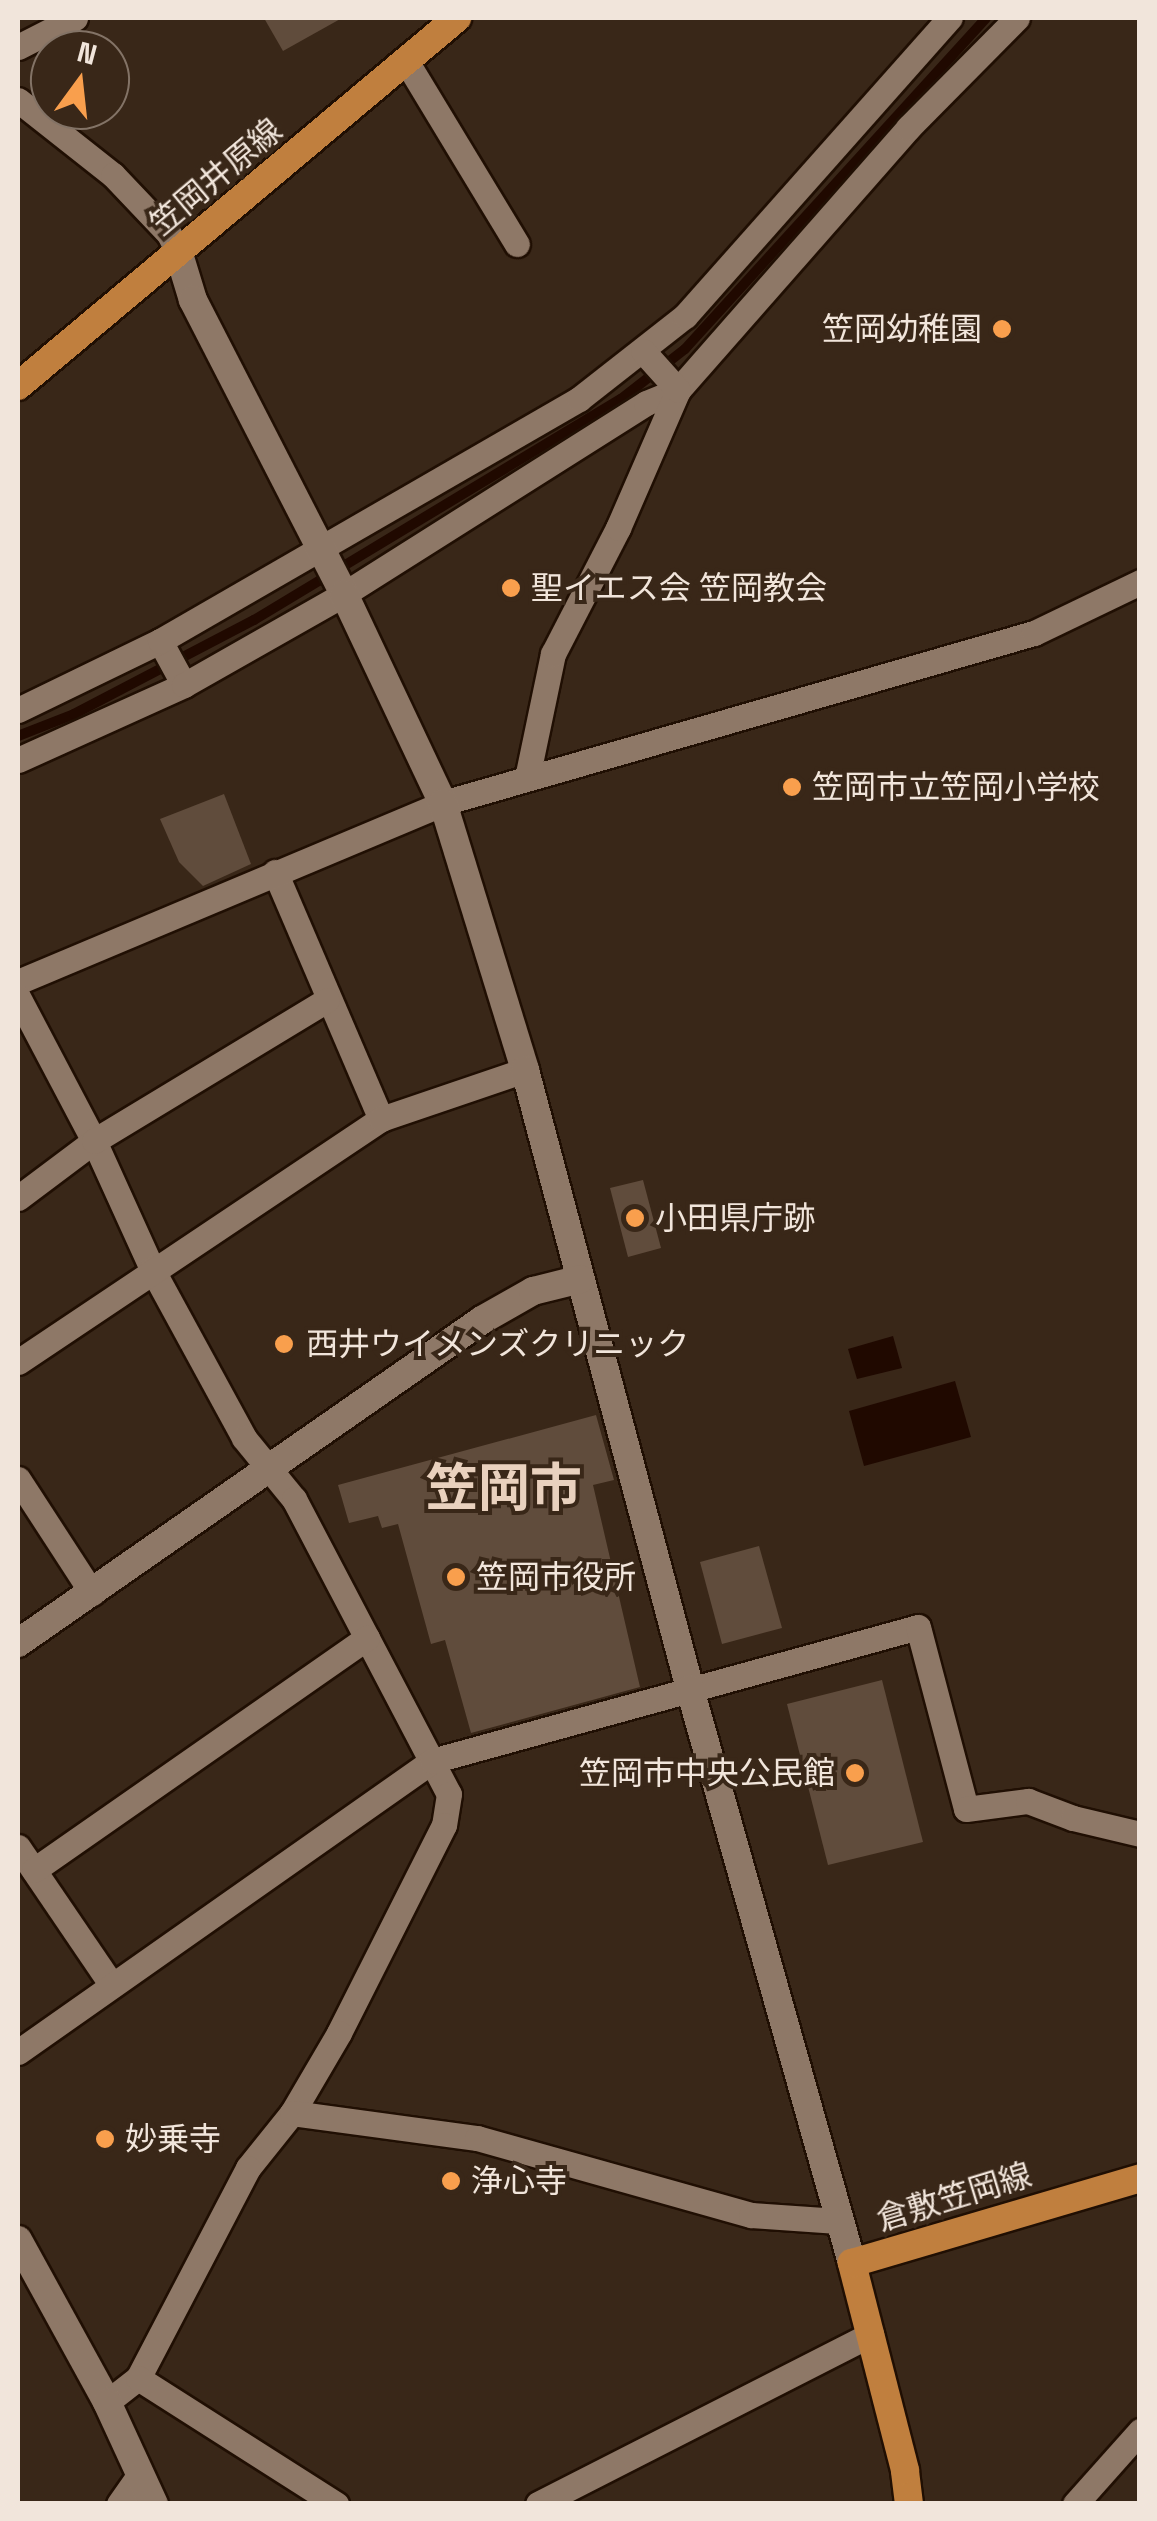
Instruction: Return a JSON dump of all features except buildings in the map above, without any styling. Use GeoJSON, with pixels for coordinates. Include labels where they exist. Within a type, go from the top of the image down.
{"type":"FeatureCollection","features":[{"type":"Feature","properties":{"kind":"main road","name":"笠岡井原線"},"geometry":{"type":"LineString","coordinates":[[18,386],[456,18]]}},
{"type":"Feature","properties":{"kind":"main road","name":"倉敷笠岡線"},"geometry":{"type":"LineString","coordinates":[[909,2504],[852,2263],[1140,2178]]}},
{"type":"Feature","properties":{"kind":"street"},"geometry":{"type":"LineString","coordinates":[[18,46],[75,18]]}},
{"type":"Feature","properties":{"kind":"street"},"geometry":{"type":"LineString","coordinates":[[18,760],[55,719],[172,662],[500,472],[646,403],[685,316],[786,237],[893,114],[950,18]]}},
{"type":"Feature","properties":{"kind":"street"},"geometry":{"type":"LineString","coordinates":[[18,710],[55,719],[172,662],[500,472],[578,400],[660,369],[786,237],[893,114],[1017,18]]}},
{"type":"Feature","properties":{"kind":"street"},"geometry":{"type":"LineString","coordinates":[[406,61],[517,244]]}},
{"type":"Feature","properties":{"kind":"street"},"geometry":{"type":"LineString","coordinates":[[18,100],[114,175],[169,234],[193,300],[332,571],[442,802],[524,1070],[690,1690],[852,2263]]}},
{"type":"Feature","properties":{"kind":"street"},"geometry":{"type":"LineString","coordinates":[[527,778],[552,654],[618,528],[660,369]]}},
{"type":"Feature","properties":{"kind":"street"},"geometry":{"type":"LineString","coordinates":[[18,982],[442,802],[1034,633],[1140,582]]}},
{"type":"Feature","properties":{"kind":"street"},"geometry":{"type":"LineString","coordinates":[[275,872],[381,1119]]}},
{"type":"Feature","properties":{"kind":"street"},"geometry":{"type":"LineString","coordinates":[[18,997],[94,1140],[152,1270],[244,1438],[294,1498],[449,1794],[444,1825],[339,2034],[292,2113],[248,2168],[138,2378],[107,2402]]}},
{"type":"Feature","properties":{"kind":"street"},"geometry":{"type":"LineString","coordinates":[[18,1198],[94,1140],[328,1000]]}},
{"type":"Feature","properties":{"kind":"street"},"geometry":{"type":"LineString","coordinates":[[18,1362],[381,1119],[524,1070]]}},
{"type":"Feature","properties":{"kind":"street"},"geometry":{"type":"LineString","coordinates":[[18,1643],[482,1320],[533,1291],[581,1279]]}},
{"type":"Feature","properties":{"kind":"street"},"geometry":{"type":"LineString","coordinates":[[18,1479],[92,1593]]}},
{"type":"Feature","properties":{"kind":"street"},"geometry":{"type":"LineString","coordinates":[[18,2052],[432,1761],[918,1627],[966,1809],[1028,1802],[1073,1818],[1140,1834]]}},
{"type":"Feature","properties":{"kind":"street"},"geometry":{"type":"LineString","coordinates":[[34,1870],[367,1638]]}},
{"type":"Feature","properties":{"kind":"street"},"geometry":{"type":"LineString","coordinates":[[18,1847],[111,1984]]}},
{"type":"Feature","properties":{"kind":"street"},"geometry":{"type":"LineString","coordinates":[[292,2113],[478,2138],[751,2214],[838,2220]]}},
{"type":"Feature","properties":{"kind":"street"},"geometry":{"type":"LineString","coordinates":[[18,2240],[26,2270],[107,2402],[154,2504]]}},
{"type":"Feature","properties":{"kind":"street"},"geometry":{"type":"LineString","coordinates":[[538,2504],[871,2334]]}},
{"type":"Feature","properties":{"kind":"street"},"geometry":{"type":"LineString","coordinates":[[138,2378],[336,2504]]}},
{"type":"Feature","properties":{"kind":"street"},"geometry":{"type":"LineString","coordinates":[[1075,2504],[1140,2430]]}},
{"type":"Feature","properties":{"kind":"street"},"geometry":{"type":"LineString","coordinates":[[120,2504],[140,2474]]}},
{"type":"Feature","properties":{"kind":"shaded area"},"geometry":{"type":"Polygon","coordinates":[[[893,1336],[902,1368],[857,1379],[848,1349],[893,1336]]]}},
{"type":"Feature","properties":{"kind":"shaded area"},"geometry":{"type":"Polygon","coordinates":[[[955,1381],[971,1437],[864,1466],[849,1411],[955,1381]]]}},
{"type":"Feature","properties":{"kind":"waterway"},"geometry":{"type":"LineString","coordinates":[[18,736],[74,714],[254,620],[621,399],[685,349],[986,18]]}},
{"type":"Feature","properties":{"kind":"place","name":"笠岡幼稚園"},"geometry":{"type":"Point","coordinates":[1002,329]}},
{"type":"Feature","properties":{"kind":"place","name":"聖イエス会 笠岡教会"},"geometry":{"type":"Point","coordinates":[511,588]}},
{"type":"Feature","properties":{"kind":"place","name":"笠岡市立笠岡小学校"},"geometry":{"type":"Point","coordinates":[792,787]}},
{"type":"Feature","properties":{"kind":"place","name":"小田県庁跡"},"geometry":{"type":"Point","coordinates":[635,1218]}},
{"type":"Feature","properties":{"kind":"place","name":"西井ウイメンズクリニック"},"geometry":{"type":"Point","coordinates":[284,1344]}},
{"type":"Feature","properties":{"kind":"place","name":"笠岡市役所"},"geometry":{"type":"Point","coordinates":[456,1577]}},
{"type":"Feature","properties":{"kind":"place","name":"笠岡市中央公民館"},"geometry":{"type":"Point","coordinates":[855,1773]}},
{"type":"Feature","properties":{"kind":"place","name":"妙乗寺"},"geometry":{"type":"Point","coordinates":[105,2139]}},
{"type":"Feature","properties":{"kind":"place","name":"浄心寺"},"geometry":{"type":"Point","coordinates":[451,2181]}},
{"type":"Feature","properties":{"kind":"district","name":"笠岡市"},"geometry":{"type":"Point","coordinates":[504,1489]}}]}
